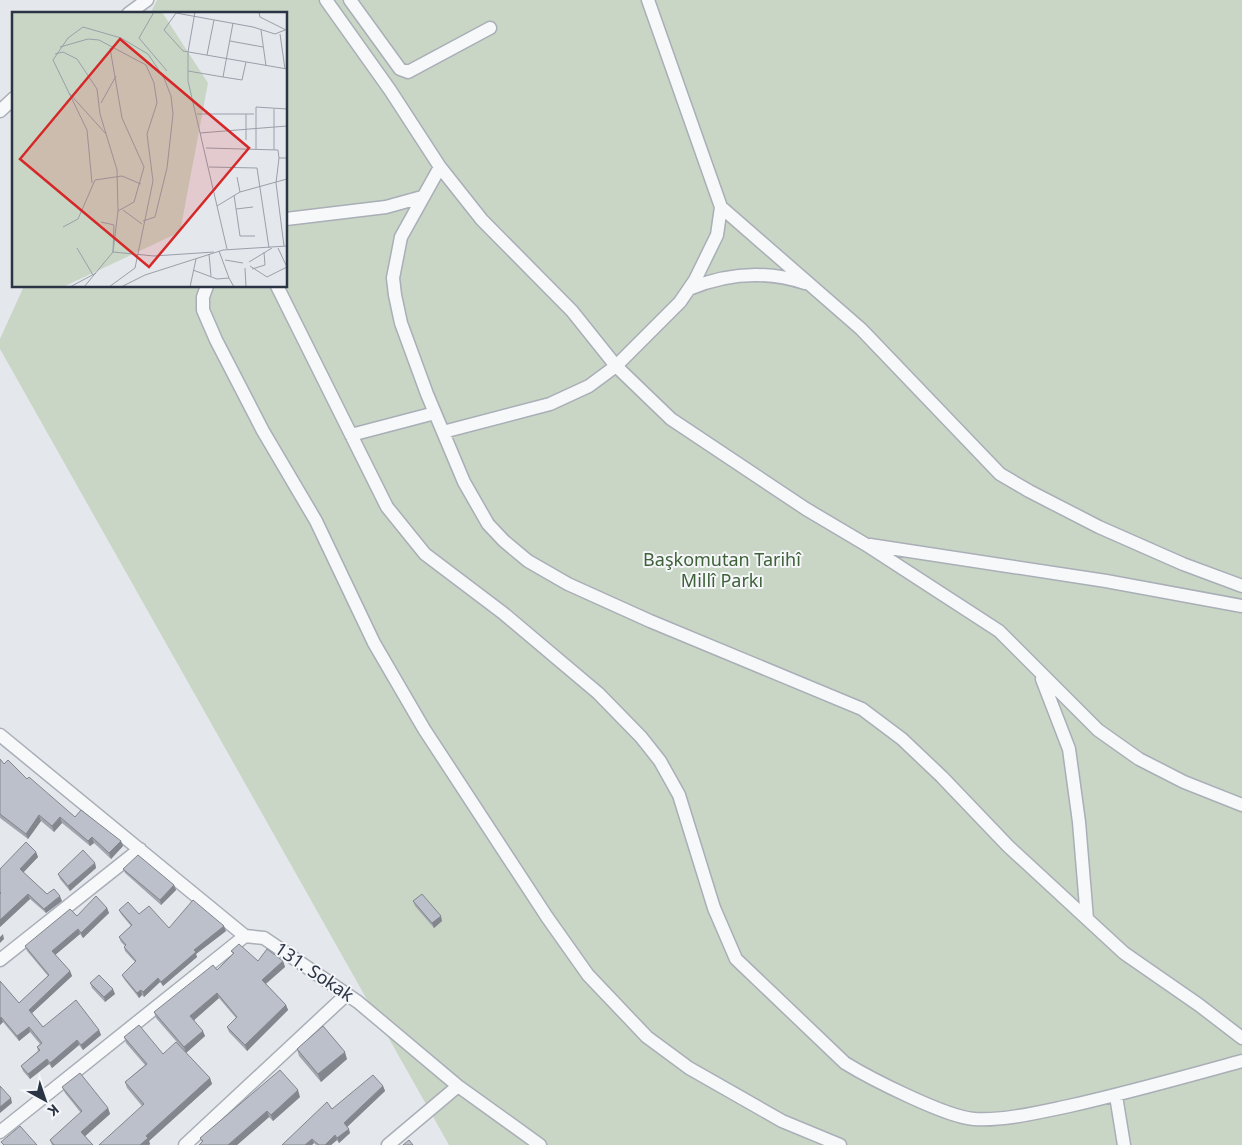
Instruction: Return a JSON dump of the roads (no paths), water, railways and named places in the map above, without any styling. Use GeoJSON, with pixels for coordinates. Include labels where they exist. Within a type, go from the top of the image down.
{"type":"FeatureCollection","features":[{"type":"Feature","properties":{"kind":"street"},"geometry":{"type":"LineString","coordinates":[[131,9],[147,0]]}},
{"type":"Feature","properties":{"kind":"street"},"geometry":{"type":"LineString","coordinates":[[326,0],[390,90],[440,168],[482,220],[572,311],[616,366],[670,419],[806,509],[864,544],[999,632],[1098,730],[1139,759],[1184,782],[1242,805]]}},
{"type":"Feature","properties":{"kind":"street"},"geometry":{"type":"LineString","coordinates":[[350,0],[400,69],[408,72],[490,28]]}},
{"type":"Feature","properties":{"kind":"street"},"geometry":{"type":"LineString","coordinates":[[443,432],[550,404],[589,386],[616,366],[680,302],[689,289],[717,235],[721,207],[648,0]]}},
{"type":"Feature","properties":{"kind":"street"},"geometry":{"type":"LineString","coordinates":[[0,111],[12,100]]}},
{"type":"Feature","properties":{"kind":"street"},"geometry":{"type":"LineString","coordinates":[[440,168],[401,237],[393,278],[401,323],[435,413],[464,482],[488,524],[513,550],[552,575],[593,595],[862,709],[902,738],[1008,846],[1124,954],[1199,1005],[1242,1038]]}},
{"type":"Feature","properties":{"kind":"street"},"geometry":{"type":"LineString","coordinates":[[288,219],[386,207],[422,197]]}},
{"type":"Feature","properties":{"kind":"street"},"geometry":{"type":"LineString","coordinates":[[721,207],[861,329],[1000,474],[1099,527],[1182,564],[1242,586]]}},
{"type":"Feature","properties":{"kind":"street"},"geometry":{"type":"LineString","coordinates":[[689,289],[715,278],[737,275],[791,278],[812,285]]}},
{"type":"Feature","properties":{"kind":"street"},"geometry":{"type":"LineString","coordinates":[[207,288],[203,297],[203,310],[216,340],[263,430],[316,520],[374,643],[424,729],[547,917],[588,975],[610,1001],[647,1037],[689,1068],[782,1121],[840,1145]]}},
{"type":"Feature","properties":{"kind":"street"},"geometry":{"type":"LineString","coordinates":[[278,288],[387,507],[425,554],[503,613],[598,694],[641,737],[660,761],[680,795],[714,908],[736,959],[845,1063],[866,1076],[925,1102],[952,1113],[974,1119],[1033,1114],[1116,1096],[1242,1060]]}},
{"type":"Feature","properties":{"kind":"street"},"geometry":{"type":"LineString","coordinates":[[351,436],[435,413]]}},
{"type":"Feature","properties":{"kind":"street"},"geometry":{"type":"LineString","coordinates":[[864,544],[1097,580],[1242,606]]}},
{"type":"Feature","properties":{"kind":"street"},"geometry":{"type":"LineString","coordinates":[[1041,674],[1069,749],[1080,822],[1087,918]]}},
{"type":"Feature","properties":{"kind":"street","name":"131. Sokak"},"geometry":{"type":"LineString","coordinates":[[0,735],[245,936],[264,938],[347,994],[458,1086],[540,1145]]}},
{"type":"Feature","properties":{"kind":"street"},"geometry":{"type":"LineString","coordinates":[[0,960],[140,849]]}},
{"type":"Feature","properties":{"kind":"street"},"geometry":{"type":"LineString","coordinates":[[0,1132],[245,936]]}},
{"type":"Feature","properties":{"kind":"street"},"geometry":{"type":"LineString","coordinates":[[184,1145],[347,994]]}},
{"type":"Feature","properties":{"kind":"street"},"geometry":{"type":"LineString","coordinates":[[388,1145],[458,1086]]}},
{"type":"Feature","properties":{"kind":"street"},"geometry":{"type":"LineString","coordinates":[[1116,1096],[1124,1145]]}},
{"type":"Feature","properties":{"kind":"park label","name":"Başkomutan Tarihî Millî Parkı"},"geometry":{"type":"Point","coordinates":[722,570]}}]}
